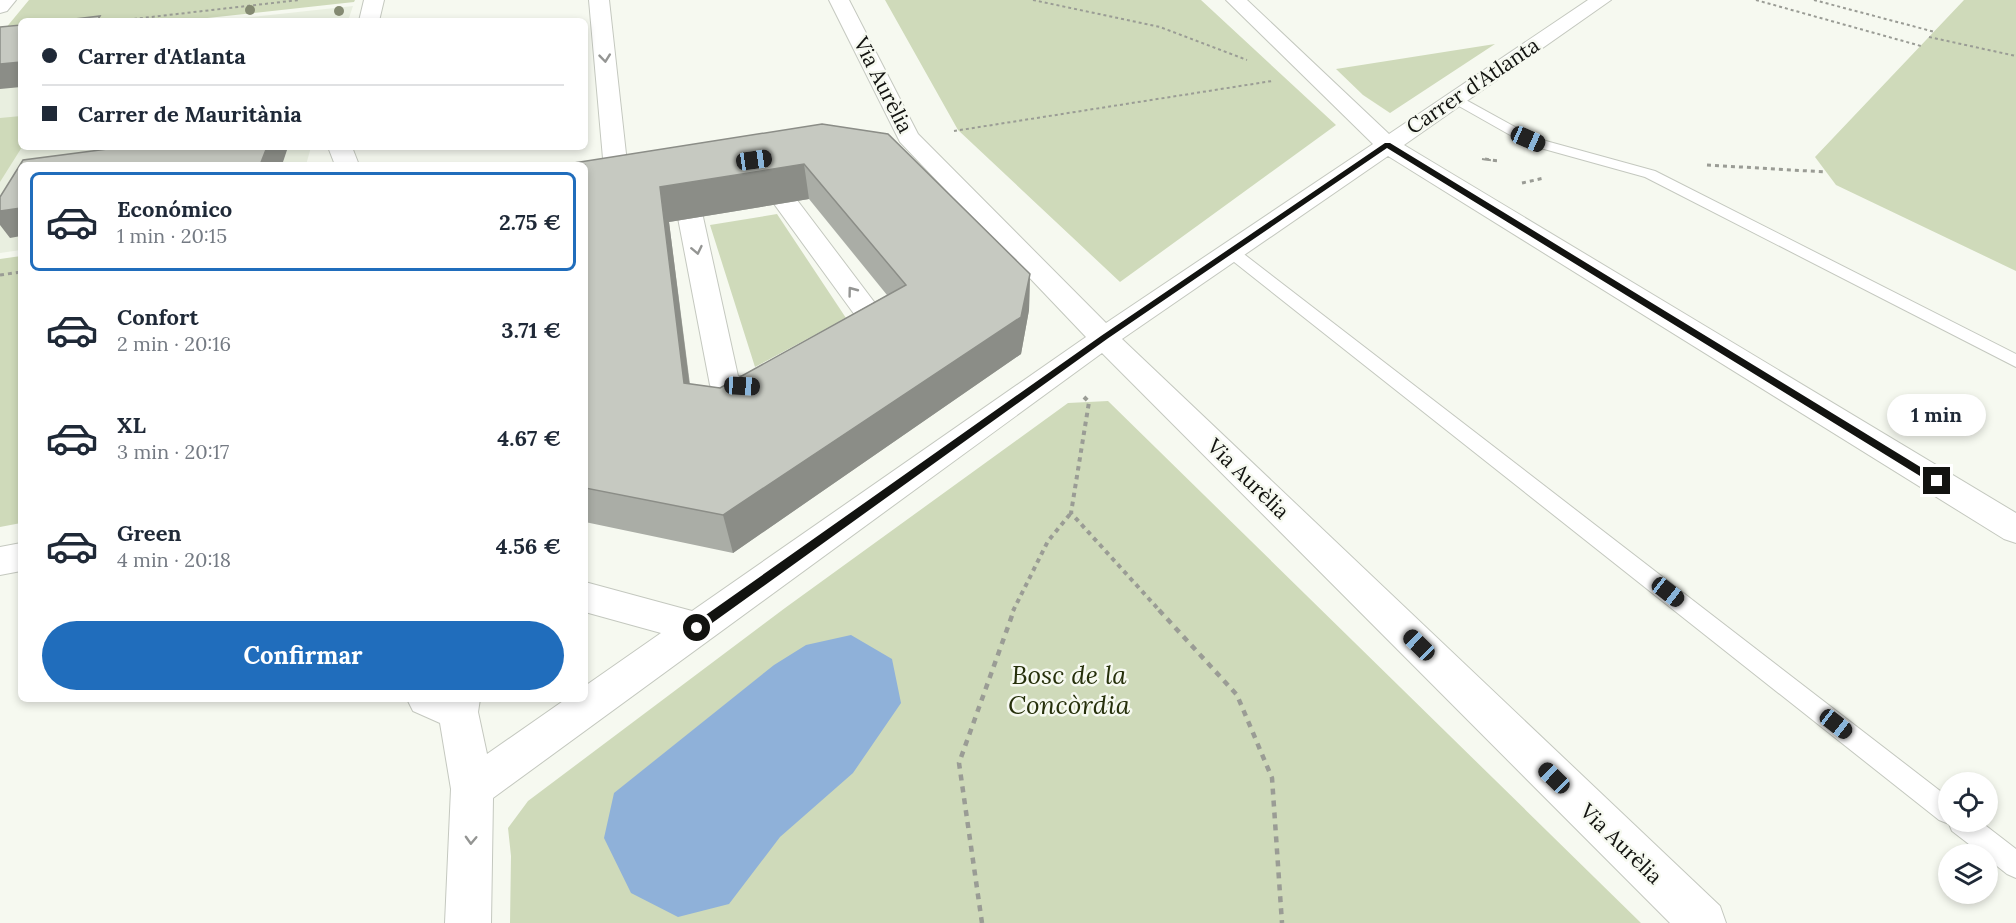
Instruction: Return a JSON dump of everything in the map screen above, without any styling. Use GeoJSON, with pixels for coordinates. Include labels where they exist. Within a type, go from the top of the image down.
{"type":"FeatureCollection","features":[{"type":"Feature","properties":{"kind":"street"},"geometry":{"type":"LineString","coordinates":[[0,7],[6,0]]}},
{"type":"Feature","properties":{"kind":"street"},"geometry":{"type":"LineString","coordinates":[[370,18],[374,0]]}},
{"type":"Feature","properties":{"kind":"street"},"geometry":{"type":"LineString","coordinates":[[599,0],[649,177],[725,385],[758,387],[787,370]]}},
{"type":"Feature","properties":{"kind":"street","name":"Via Aurèlia"},"geometry":{"type":"LineString","coordinates":[[839,0],[898,139],[1703,923]]}},
{"type":"Feature","properties":{"kind":"street"},"geometry":{"type":"LineString","coordinates":[[1236,0],[1387,145],[2016,530]]}},
{"type":"Feature","properties":{"kind":"street","name":"Carrer d'Atlanta"},"geometry":{"type":"LineString","coordinates":[[472,789],[1104,338],[1602,0]]}},
{"type":"Feature","properties":{"kind":"street"},"geometry":{"type":"LineString","coordinates":[[755,160],[874,321],[826,348]]}},
{"type":"Feature","properties":{"kind":"street"},"geometry":{"type":"LineString","coordinates":[[0,561],[18,557]]}},
{"type":"Feature","properties":{"kind":"street"},"geometry":{"type":"LineString","coordinates":[[588,598],[697,628]]}},
{"type":"Feature","properties":{"kind":"street"},"geometry":{"type":"LineString","coordinates":[[448,703],[472,789],[468,923]]}},
{"type":"Feature","properties":{"kind":"lane"},"geometry":{"type":"LineString","coordinates":[[1455,99],[1514,133],[1541,145],[1650,174],[1693,194],[2016,361]]}},
{"type":"Feature","properties":{"kind":"lane"},"geometry":{"type":"LineString","coordinates":[[1230,251],[1938,804]]}},
{"type":"Feature","properties":{"kind":"lane"},"geometry":{"type":"LineString","coordinates":[[1974,832],[2016,865]]}},
{"type":"Feature","properties":{"kind":"path"},"geometry":{"type":"LineString","coordinates":[[142,18],[299,0]]}},
{"type":"Feature","properties":{"kind":"path"},"geometry":{"type":"LineString","coordinates":[[1033,0],[1160,27],[1254,63]]}},
{"type":"Feature","properties":{"kind":"path"},"geometry":{"type":"LineString","coordinates":[[1755,0],[1921,46]]}},
{"type":"Feature","properties":{"kind":"path"},"geometry":{"type":"LineString","coordinates":[[1814,0],[1935,32]]}},
{"type":"Feature","properties":{"kind":"path"},"geometry":{"type":"LineString","coordinates":[[1929,38],[2016,57]]}},
{"type":"Feature","properties":{"kind":"path"},"geometry":{"type":"LineString","coordinates":[[958,130],[1272,81]]}},
{"type":"Feature","properties":{"kind":"path"},"geometry":{"type":"LineString","coordinates":[[1734,165],[1826,172]]}},
{"type":"Feature","properties":{"kind":"path"},"geometry":{"type":"LineString","coordinates":[[1520,183],[1550,177]]}},
{"type":"Feature","properties":{"kind":"path"},"geometry":{"type":"LineString","coordinates":[[0,275],[18,272]]}},
{"type":"Feature","properties":{"kind":"path"},"geometry":{"type":"LineString","coordinates":[[982,923],[959,763],[1010,618],[1048,541],[1071,513],[1089,402]]}},
{"type":"Feature","properties":{"kind":"path"},"geometry":{"type":"LineString","coordinates":[[1071,513],[1237,695],[1272,778],[1282,923]]}},
{"type":"Feature","properties":{"kind":"shaded area"},"geometry":{"type":"Polygon","coordinates":[[[353,6],[349,18],[242,18],[353,6]]]}},
{"type":"Feature","properties":{"kind":"shaded area"},"geometry":{"type":"Polygon","coordinates":[[[18,42],[18,150],[310,150],[307,162],[18,162],[18,250],[0,253],[0,45],[18,42]]]}},
{"type":"Feature","properties":{"kind":"green space"},"geometry":{"type":"Polygon","coordinates":[[[29,0],[355,0],[354,2],[207,18],[18,18],[18,38],[0,35],[29,0]]]}},
{"type":"Feature","properties":{"kind":"green space"},"geometry":{"type":"Polygon","coordinates":[[[885,0],[1201,0],[1336,125],[1120,282],[958,130],[885,0]]]}},
{"type":"Feature","properties":{"kind":"green space"},"geometry":{"type":"Polygon","coordinates":[[[1964,0],[2016,0],[2016,271],[1836,185],[1815,157],[1964,0]]]}},
{"type":"Feature","properties":{"kind":"green space"},"geometry":{"type":"Polygon","coordinates":[[[1495,44],[1390,113],[1363,95],[1336,69],[1495,44]]]}},
{"type":"Feature","properties":{"kind":"green space"},"geometry":{"type":"Polygon","coordinates":[[[18,116],[18,150],[20,150],[0,182],[0,118],[18,116]]]}},
{"type":"Feature","properties":{"kind":"green space"},"geometry":{"type":"Polygon","coordinates":[[[777,214],[846,318],[755,367],[710,225],[777,214]]]}},
{"type":"Feature","properties":{"kind":"green space"},"geometry":{"type":"Polygon","coordinates":[[[18,256],[18,524],[0,527],[0,259],[18,256]]]}},
{"type":"Feature","properties":{"kind":"green space","name":"Bosc de la Concòrdia"},"geometry":{"type":"Polygon","coordinates":[[[1108,401],[1641,923],[510,923],[511,856],[508,828],[528,801],[785,608],[1068,403],[1108,401]]]}},
{"type":"Feature","properties":{"kind":"water"},"geometry":{"type":"Polygon","coordinates":[[[851,635],[892,659],[901,703],[853,773],[780,837],[729,904],[678,917],[631,893],[604,838],[614,793],[774,665],[806,645],[851,635]]]}},
{"type":"Feature","properties":{"kind":"building"},"geometry":{"type":"Polygon","coordinates":[[[18,25],[18,62],[0,64],[0,27],[18,25]]]}},
{"type":"Feature","properties":{"kind":"building"},"geometry":{"type":"Polygon","coordinates":[[[822,124],[888,134],[1030,274],[1021,317],[723,515],[588,489],[588,162],[580,162],[822,124]],[[804,164],[660,187],[684,383],[720,388],[906,285],[804,164]]]}},
{"type":"Feature","properties":{"kind":"building"},"geometry":{"type":"Polygon","coordinates":[[[100,150],[266,150],[261,162],[22,162],[100,150]]]}},
{"type":"Feature","properties":{"kind":"building"},"geometry":{"type":"Polygon","coordinates":[[[18,168],[18,208],[0,211],[0,197],[18,168]]]}},
{"type":"Feature","properties":{"kind":"route"},"geometry":{"type":"LineString","coordinates":[[697,628],[1104,338],[1387,145],[1937,481]]}}]}
